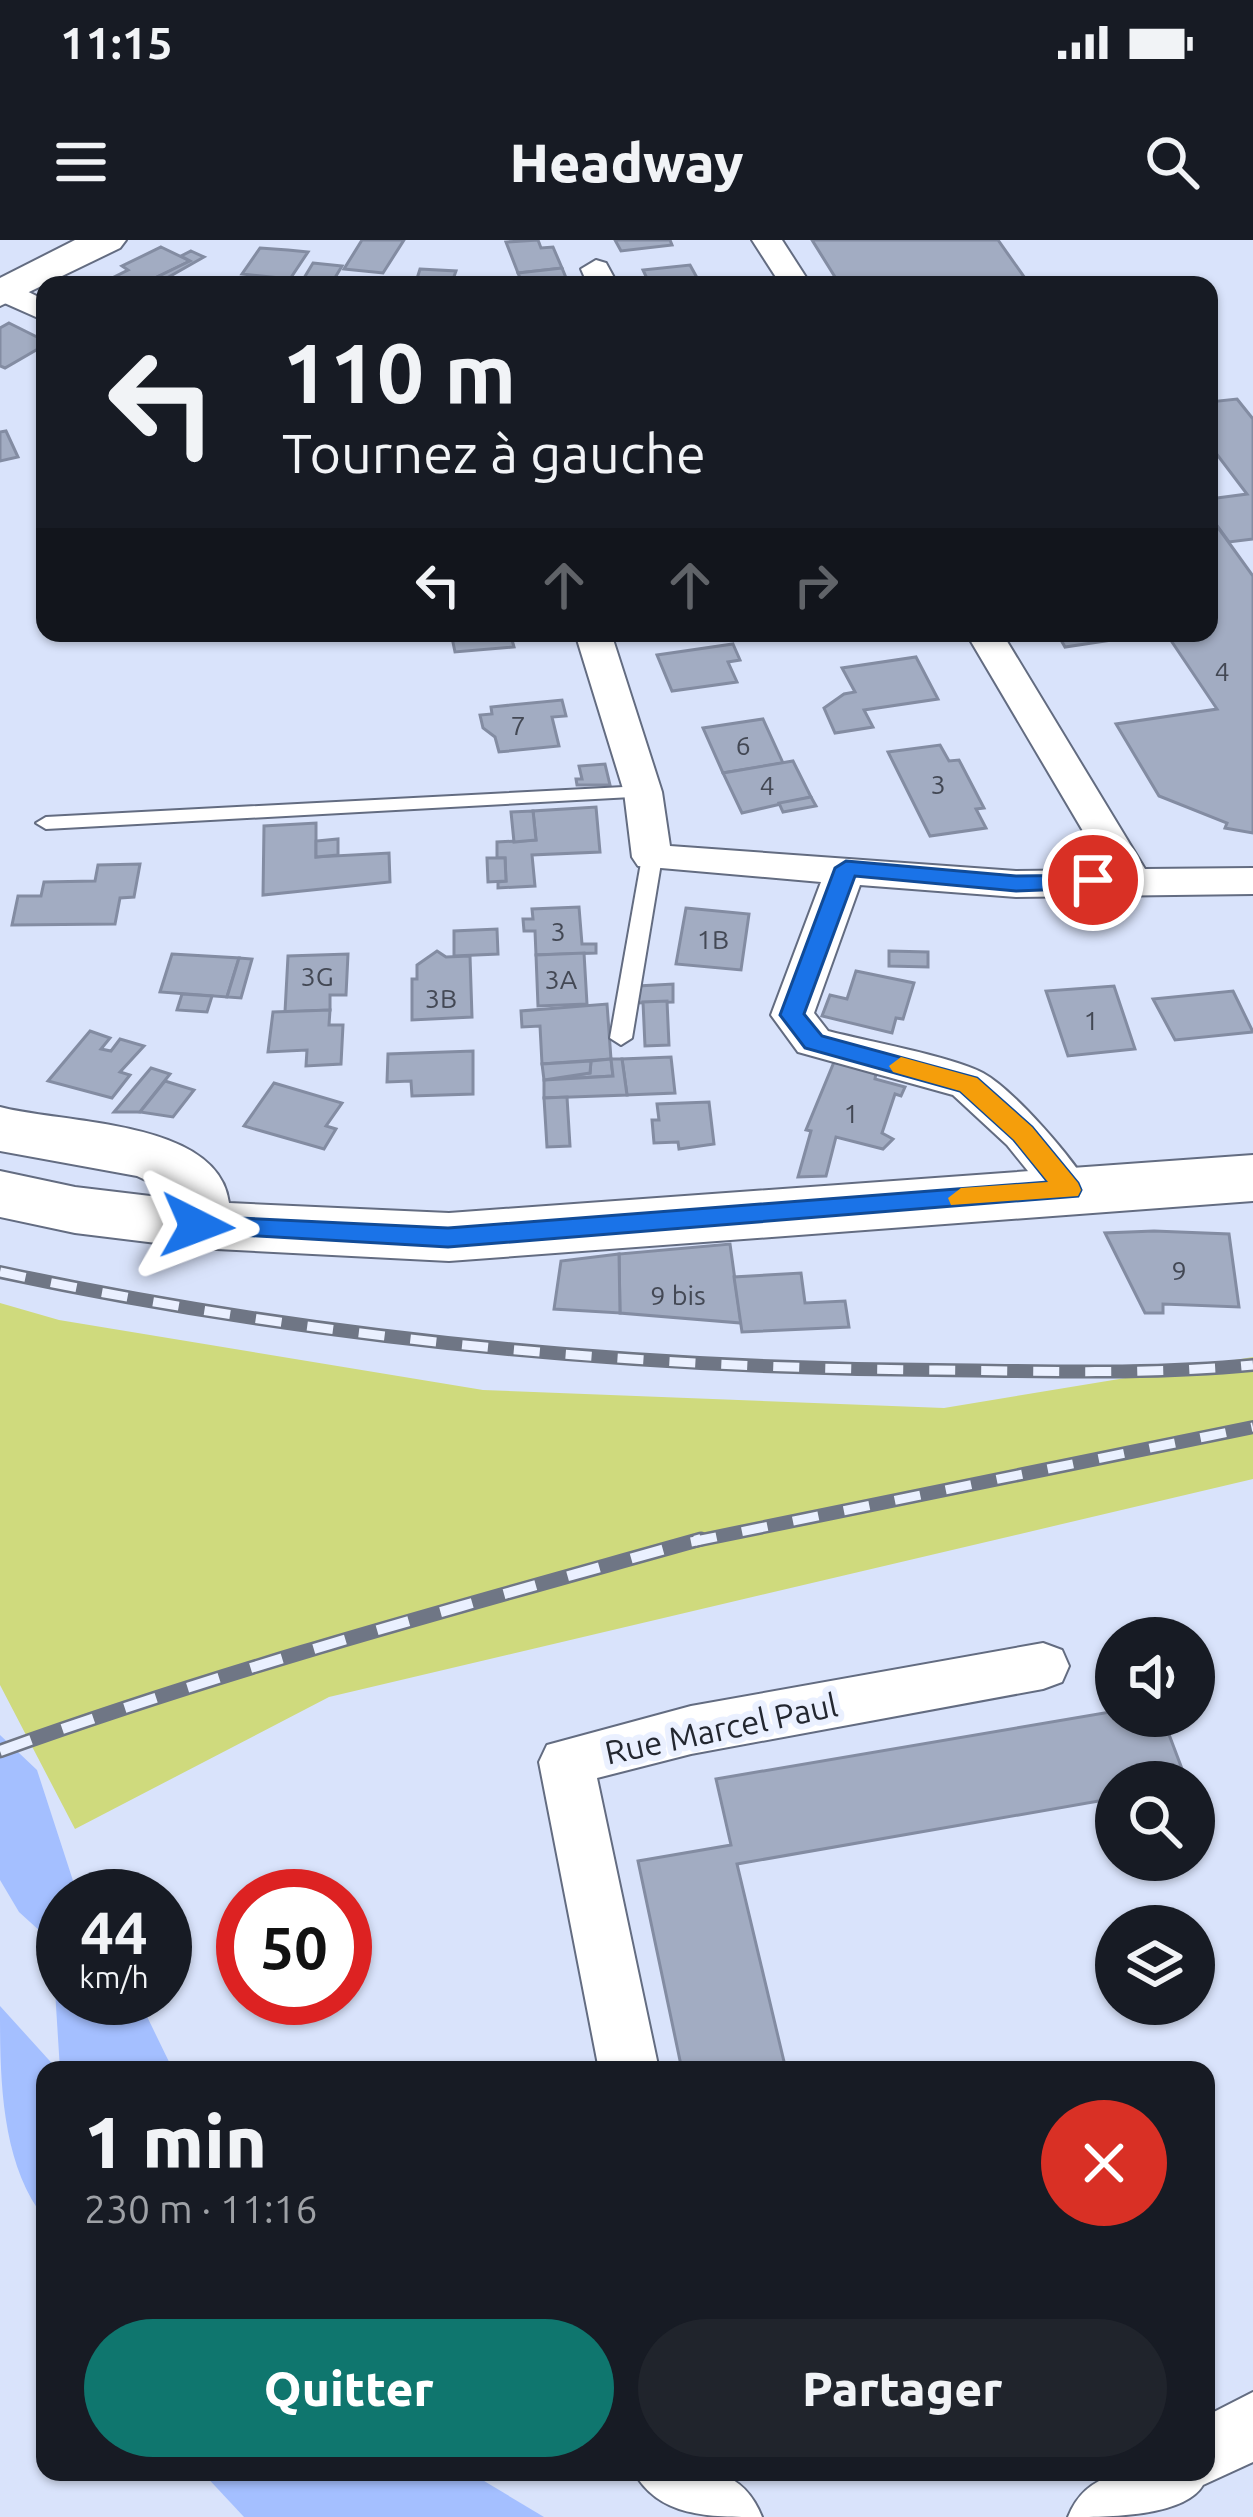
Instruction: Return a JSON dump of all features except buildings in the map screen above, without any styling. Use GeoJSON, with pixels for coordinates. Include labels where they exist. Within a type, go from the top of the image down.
{"type":"FeatureCollection","features":[{"type":"Feature","properties":{"kind":"main road"},"geometry":{"type":"LineString","coordinates":[[3,293],[106,240]]}},
{"type":"Feature","properties":{"kind":"main road"},"geometry":{"type":"LineString","coordinates":[[0,1130],[166,1161],[192,1181],[200,1202],[197,1226]]}},
{"type":"Feature","properties":{"kind":"main road"},"geometry":{"type":"LineString","coordinates":[[0,1194],[75,1210],[197,1226],[448,1238],[1253,1178]]}},
{"type":"Feature","properties":{"kind":"street"},"geometry":{"type":"LineString","coordinates":[[767,240],[790,276]]}},
{"type":"Feature","properties":{"kind":"street"},"geometry":{"type":"LineString","coordinates":[[3,293],[36,308]]}},
{"type":"Feature","properties":{"kind":"street"},"geometry":{"type":"LineString","coordinates":[[596,642],[643,792],[652,857],[1016,884],[1253,881]]}},
{"type":"Feature","properties":{"kind":"street"},"geometry":{"type":"LineString","coordinates":[[989,642],[1131,879]]}},
{"type":"Feature","properties":{"kind":"street"},"geometry":{"type":"LineString","coordinates":[[846,868],[792,1015],[813,1042],[968,1084],[1023,1134],[1069,1190]]}},
{"type":"Feature","properties":{"kind":"street","name":"Rue Marcel Paul"},"geometry":{"type":"LineString","coordinates":[[627,2061],[566,1762],[691,1730],[1043,1666]]}},
{"type":"Feature","properties":{"kind":"street"},"geometry":{"type":"LineString","coordinates":[[1215,2448],[1253,2425]]}},
{"type":"Feature","properties":{"kind":"street"},"geometry":{"type":"LineString","coordinates":[[679,2481],[728,2517]]}},
{"type":"Feature","properties":{"kind":"street"},"geometry":{"type":"LineString","coordinates":[[1101,2517],[1160,2481]]}},
{"type":"Feature","properties":{"kind":"lane"},"geometry":{"type":"LineString","coordinates":[[46,824],[643,792]]}},
{"type":"Feature","properties":{"kind":"lane"},"geometry":{"type":"LineString","coordinates":[[621,1038],[652,857]]}},
{"type":"Feature","properties":{"kind":"green space"},"geometry":{"type":"Polygon","coordinates":[[[0,1303],[59,1320],[483,1390],[944,1408],[1253,1357],[1253,1479],[329,1697],[75,1829],[0,1685],[0,1303]]]}},
{"type":"Feature","properties":{"kind":"water"},"geometry":{"type":"Polygon","coordinates":[[[0,1735],[37,1770],[69,1869],[36,1869],[36,1927],[19,1912],[0,1880],[0,1735]]]}},
{"type":"Feature","properties":{"kind":"water"},"geometry":{"type":"Polygon","coordinates":[[[0,2006],[50,2061],[36,2061],[36,2205],[11,2145],[2,2089],[0,2006]]]}},
{"type":"Feature","properties":{"kind":"water"},"geometry":{"type":"Polygon","coordinates":[[[57,2025],[151,2025],[169,2061],[59,2061],[57,2025]]]}},
{"type":"Feature","properties":{"kind":"water"},"geometry":{"type":"Polygon","coordinates":[[[210,2481],[484,2481],[544,2517],[244,2517],[210,2481]]]}},
{"type":"Feature","properties":{"kind":"railway"},"geometry":{"type":"LineString","coordinates":[[0,1272],[232,1315],[582,1356],[936,1370],[1134,1371],[1253,1365]]}},
{"type":"Feature","properties":{"kind":"railway"},"geometry":{"type":"LineString","coordinates":[[691,1542],[1253,1427]]}},
{"type":"Feature","properties":{"kind":"railway"},"geometry":{"type":"LineString","coordinates":[[0,1751],[261,1665],[701,1539]]}},
{"type":"Feature","properties":{"kind":"slow traffic"},"geometry":{"type":"LineString","coordinates":[[901,1066],[968,1084],[1023,1134],[1069,1190],[961,1198]]}},
{"type":"Feature","properties":{"kind":"route"},"geometry":{"type":"LineString","coordinates":[[197,1226],[448,1238],[1069,1190],[1023,1134],[968,1084],[813,1042],[792,1015],[846,868],[1016,884],[1093,880]]}}]}
